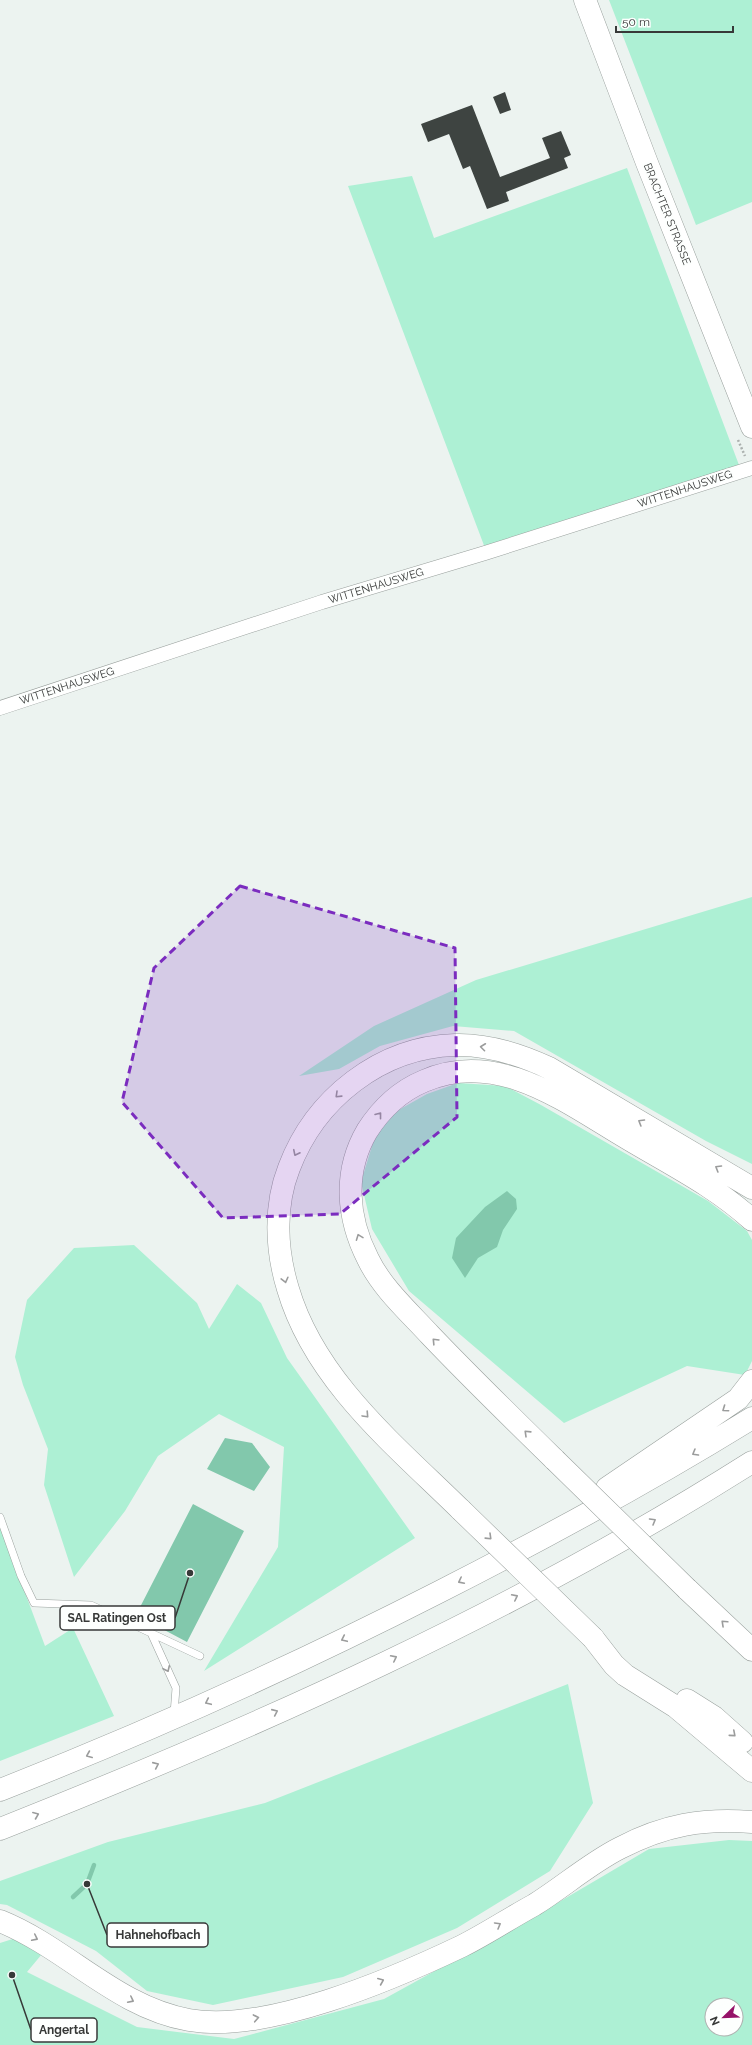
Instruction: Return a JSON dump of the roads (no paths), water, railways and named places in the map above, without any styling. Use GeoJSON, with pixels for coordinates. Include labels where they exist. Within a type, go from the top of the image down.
{"type":"FeatureCollection","features":[{"type":"Feature","properties":{"kind":"main road","name":"BRACHTER STRASSE"},"geometry":{"type":"LineString","coordinates":[[585,0],[647,163],[752,427]]}},
{"type":"Feature","properties":{"kind":"main road"},"geometry":{"type":"LineString","coordinates":[[752,1188],[549,1068],[521,1055],[489,1048],[454,1045],[442,1046],[404,1054],[386,1061],[367,1072],[348,1086],[315,1119],[288,1169],[283,1189],[278,1233],[282,1268],[288,1291],[306,1335],[340,1386],[367,1417],[593,1638],[637,1671],[714,1717],[752,1751]]}},
{"type":"Feature","properties":{"kind":"main road"},"geometry":{"type":"LineString","coordinates":[[752,1220],[718,1192],[544,1090],[504,1074],[463,1071],[443,1074],[410,1088],[382,1110],[362,1140],[354,1160],[351,1179],[352,1216],[357,1236],[368,1260],[392,1295],[472,1379],[687,1589],[752,1650]]}},
{"type":"Feature","properties":{"kind":"main road"},"geometry":{"type":"LineString","coordinates":[[496,1563],[720,1412],[738,1399],[752,1381]]}},
{"type":"Feature","properties":{"kind":"main road"},"geometry":{"type":"LineString","coordinates":[[0,1790],[85,1757],[174,1718],[371,1627],[568,1526],[700,1450],[752,1418]]}},
{"type":"Feature","properties":{"kind":"main road"},"geometry":{"type":"LineString","coordinates":[[0,1829],[109,1786],[370,1670],[592,1557],[752,1462]]}},
{"type":"Feature","properties":{"kind":"main road"},"geometry":{"type":"LineString","coordinates":[[593,1638],[614,1665],[625,1675],[676,1707],[752,1771]]}},
{"type":"Feature","properties":{"kind":"main road"},"geometry":{"type":"LineString","coordinates":[[0,1922],[41,1941],[97,1980],[140,2005],[175,2017],[209,2023],[232,2022],[264,2017],[308,2006],[372,1984],[463,1945],[536,1903],[619,1848],[655,1832],[689,1822],[724,1820],[752,1822]]}},
{"type":"Feature","properties":{"kind":"street","name":"WITTENHAUSWEG"},"geometry":{"type":"LineString","coordinates":[[0,708],[322,602],[485,553],[752,468]]}},
{"type":"Feature","properties":{"kind":"lane"},"geometry":{"type":"LineString","coordinates":[[0,1517],[21,1576],[34,1602],[91,1606],[200,1656]]}},
{"type":"Feature","properties":{"kind":"lane"},"geometry":{"type":"LineString","coordinates":[[151,1633],[176,1688],[174,1718]]}},
{"type":"Feature","properties":{"kind":"waterway"},"geometry":{"type":"LineString","coordinates":[[73,1897],[87,1884],[94,1865]]}},
{"type":"Feature","properties":{"kind":"place","name":"SAL Ratingen Ost"},"geometry":{"type":"Point","coordinates":[190,1573]}},
{"type":"Feature","properties":{"kind":"place","name":"Hahnehofbach"},"geometry":{"type":"Point","coordinates":[87,1884]}},
{"type":"Feature","properties":{"kind":"place","name":"Angertal"},"geometry":{"type":"Point","coordinates":[12,1975]}}]}
